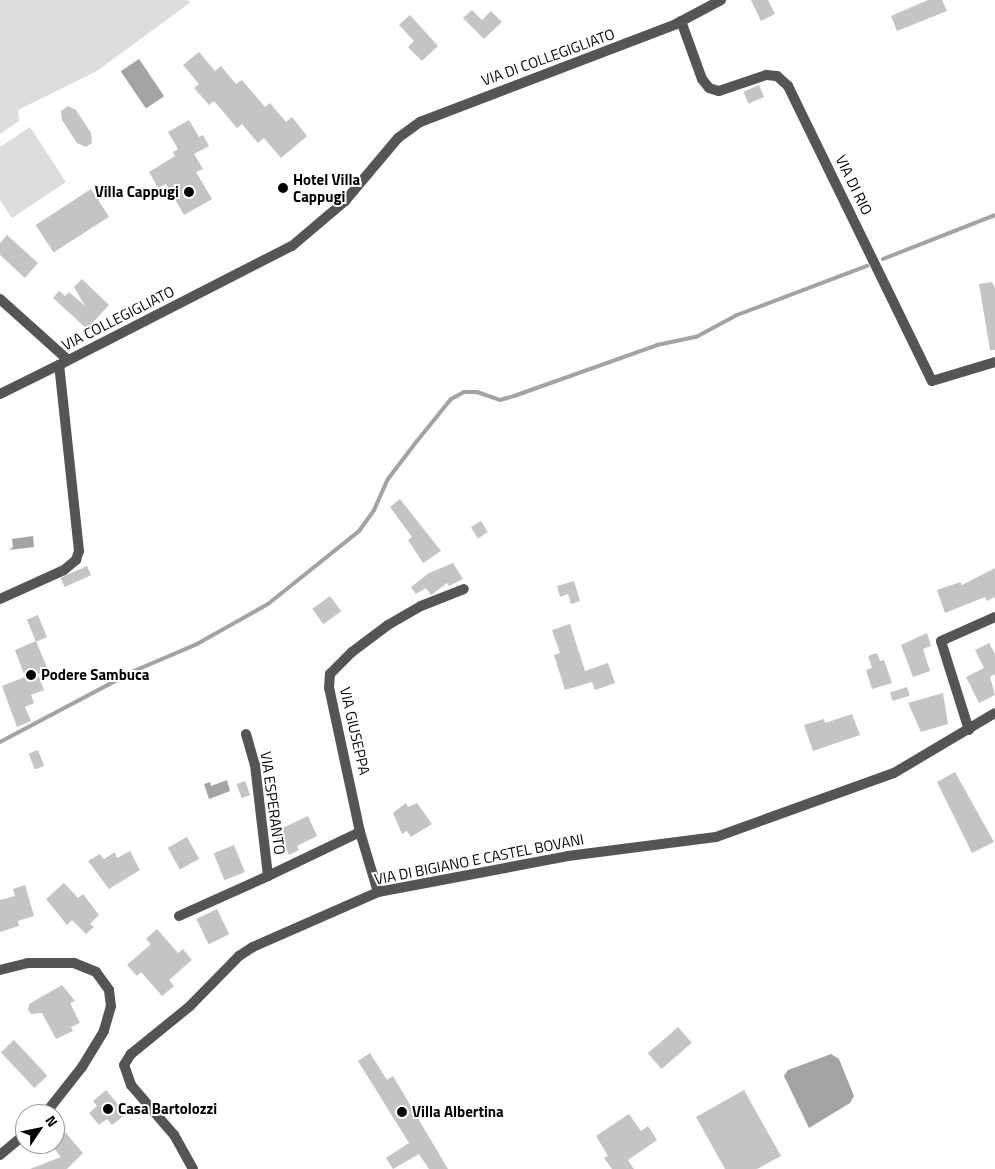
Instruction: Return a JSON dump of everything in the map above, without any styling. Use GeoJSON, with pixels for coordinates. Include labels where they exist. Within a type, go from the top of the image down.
{"type":"FeatureCollection","features":[{"type":"Feature","properties":{"kind":"street","name":"VIA DI COLLEGIGLIATO"},"geometry":{"type":"LineString","coordinates":[[389,148],[407,131],[429,117],[681,21],[721,0]]}},
{"type":"Feature","properties":{"kind":"street","name":"VIA DI RIO"},"geometry":{"type":"LineString","coordinates":[[681,21],[702,79],[708,88],[719,91],[766,75],[777,76],[788,86],[932,381],[995,362]]}},
{"type":"Feature","properties":{"kind":"street","name":"VIA COLLEGIGLIATO"},"geometry":{"type":"LineString","coordinates":[[0,599],[64,570],[76,560],[80,550],[64,363],[292,246],[350,196],[389,148]]}},
{"type":"Feature","properties":{"kind":"street"},"geometry":{"type":"LineString","coordinates":[[0,299],[64,363],[0,394]]}},
{"type":"Feature","properties":{"kind":"street","name":"VIA GIUSEPPA"},"geometry":{"type":"LineString","coordinates":[[378,892],[360,832],[329,688],[330,674],[352,652],[388,625],[421,606],[464,589]]}},
{"type":"Feature","properties":{"kind":"street"},"geometry":{"type":"LineString","coordinates":[[969,730],[941,641],[995,617]]}},
{"type":"Feature","properties":{"kind":"street","name":"VIA DI BIGIANO E CASTEL BOVANI"},"geometry":{"type":"LineString","coordinates":[[191,1168],[174,1135],[131,1085],[124,1070],[126,1059],[197,1000],[245,951],[378,892],[568,856],[711,838],[894,773],[995,713]]}},
{"type":"Feature","properties":{"kind":"street","name":"VIA ESPERANTO"},"geometry":{"type":"LineString","coordinates":[[246,734],[255,765],[268,876]]}},
{"type":"Feature","properties":{"kind":"street","name":"VIA ESPERANTO"},"geometry":{"type":"LineString","coordinates":[[179,916],[360,832]]}},
{"type":"Feature","properties":{"kind":"street"},"geometry":{"type":"LineString","coordinates":[[0,970],[28,962],[74,963],[96,972],[109,990],[111,1006],[104,1031],[82,1068],[53,1104]]}},
{"type":"Feature","properties":{"kind":"street"},"geometry":{"type":"LineString","coordinates":[[0,1155],[15,1142]]}},
{"type":"Feature","properties":{"kind":"shaded area"},"geometry":{"type":"Polygon","coordinates":[[[0,0],[187,0],[191,2],[97,71],[18,110],[19,121],[0,134],[0,0]]]}},
{"type":"Feature","properties":{"kind":"shaded area"},"geometry":{"type":"Polygon","coordinates":[[[139,59],[164,96],[146,109],[121,71],[139,59]]]}},
{"type":"Feature","properties":{"kind":"shaded area"},"geometry":{"type":"Polygon","coordinates":[[[30,127],[66,182],[12,218],[0,200],[0,147],[30,127]]]}},
{"type":"Feature","properties":{"kind":"shaded area"},"geometry":{"type":"Polygon","coordinates":[[[33,536],[34,547],[9,550],[13,547],[12,539],[33,536]]]}},
{"type":"Feature","properties":{"kind":"shaded area"},"geometry":{"type":"Polygon","coordinates":[[[227,780],[230,791],[209,799],[204,784],[210,782],[211,786],[227,780]]]}},
{"type":"Feature","properties":{"kind":"shaded area"},"geometry":{"type":"Polygon","coordinates":[[[831,1054],[839,1059],[854,1096],[850,1103],[809,1128],[784,1076],[788,1070],[831,1054]]]}},
{"type":"Feature","properties":{"kind":"building"},"geometry":{"type":"Polygon","coordinates":[[[751,0],[768,0],[775,14],[761,21],[751,0]]]}},
{"type":"Feature","properties":{"kind":"building"},"geometry":{"type":"Polygon","coordinates":[[[928,0],[942,0],[947,11],[897,31],[891,16],[928,0]]]}},
{"type":"Feature","properties":{"kind":"building"},"geometry":{"type":"Polygon","coordinates":[[[472,10],[482,20],[491,11],[502,22],[484,39],[463,18],[472,10]]]}},
{"type":"Feature","properties":{"kind":"building"},"geometry":{"type":"Polygon","coordinates":[[[410,15],[438,46],[422,61],[408,47],[414,41],[399,25],[410,15]]]}},
{"type":"Feature","properties":{"kind":"building"},"geometry":{"type":"Polygon","coordinates":[[[199,52],[215,71],[221,66],[236,84],[242,80],[265,107],[270,103],[286,122],[292,117],[307,136],[281,158],[264,138],[258,143],[242,124],[237,128],[214,101],[209,105],[194,88],[199,84],[183,65],[199,52]]]}},
{"type":"Feature","properties":{"kind":"building"},"geometry":{"type":"Polygon","coordinates":[[[759,85],[764,97],[748,104],[743,92],[759,85]]]}},
{"type":"Feature","properties":{"kind":"building"},"geometry":{"type":"Polygon","coordinates":[[[68,106],[76,110],[91,133],[92,143],[86,147],[77,143],[62,120],[61,111],[68,106]]]}},
{"type":"Feature","properties":{"kind":"building"},"geometry":{"type":"Polygon","coordinates":[[[189,120],[199,137],[203,135],[209,146],[194,154],[203,169],[196,172],[212,199],[184,215],[166,184],[158,188],[149,172],[175,156],[173,152],[178,149],[168,132],[189,120]]]}},
{"type":"Feature","properties":{"kind":"building"},"geometry":{"type":"Polygon","coordinates":[[[91,189],[109,217],[54,253],[36,225],[91,189]]]}},
{"type":"Feature","properties":{"kind":"building"},"geometry":{"type":"Polygon","coordinates":[[[7,235],[38,263],[25,278],[0,255],[0,243],[7,235]]]}},
{"type":"Feature","properties":{"kind":"building"},"geometry":{"type":"Polygon","coordinates":[[[82,279],[109,305],[87,329],[53,298],[59,291],[65,296],[69,292],[85,306],[74,287],[82,279]]]}},
{"type":"Feature","properties":{"kind":"building"},"geometry":{"type":"Polygon","coordinates":[[[992,282],[995,288],[995,350],[990,350],[979,284],[992,282]]]}},
{"type":"Feature","properties":{"kind":"building"},"geometry":{"type":"Polygon","coordinates":[[[400,499],[441,551],[423,563],[408,540],[412,537],[390,507],[400,499]]]}},
{"type":"Feature","properties":{"kind":"building"},"geometry":{"type":"Polygon","coordinates":[[[481,521],[488,532],[478,538],[471,527],[481,521]]]}},
{"type":"Feature","properties":{"kind":"building"},"geometry":{"type":"Polygon","coordinates":[[[453,563],[463,579],[449,586],[447,583],[431,595],[426,588],[416,594],[411,587],[429,573],[453,563]]]}},
{"type":"Feature","properties":{"kind":"building"},"geometry":{"type":"Polygon","coordinates":[[[87,566],[91,575],[65,587],[61,578],[87,566]]]}},
{"type":"Feature","properties":{"kind":"building"},"geometry":{"type":"Polygon","coordinates":[[[995,568],[995,597],[987,601],[985,597],[945,613],[937,590],[960,582],[962,585],[995,568]]]}},
{"type":"Feature","properties":{"kind":"building"},"geometry":{"type":"Polygon","coordinates":[[[574,581],[580,601],[571,604],[568,594],[560,597],[557,586],[574,581]]]}},
{"type":"Feature","properties":{"kind":"building"},"geometry":{"type":"Polygon","coordinates":[[[330,596],[341,611],[323,624],[312,609],[330,596]]]}},
{"type":"Feature","properties":{"kind":"building"},"geometry":{"type":"Polygon","coordinates":[[[38,615],[47,637],[36,642],[27,619],[38,615]]]}},
{"type":"Feature","properties":{"kind":"building"},"geometry":{"type":"Polygon","coordinates":[[[570,624],[585,671],[608,663],[615,683],[595,690],[592,682],[565,690],[554,655],[560,653],[552,630],[570,624]]]}},
{"type":"Feature","properties":{"kind":"building"},"geometry":{"type":"Polygon","coordinates":[[[927,633],[931,646],[923,649],[930,671],[913,677],[901,645],[927,633]]]}},
{"type":"Feature","properties":{"kind":"building","name":"Podere Sambuca"},"geometry":{"type":"Polygon","coordinates":[[[36,641],[48,670],[38,674],[44,690],[31,695],[34,703],[25,707],[31,721],[17,727],[2,686],[25,677],[15,650],[36,641]]]}},
{"type":"Feature","properties":{"kind":"building"},"geometry":{"type":"Polygon","coordinates":[[[989,643],[995,654],[995,674],[990,677],[995,695],[979,703],[966,677],[984,668],[975,650],[989,643]]]}},
{"type":"Feature","properties":{"kind":"building"},"geometry":{"type":"Polygon","coordinates":[[[877,653],[880,661],[884,660],[892,683],[872,689],[866,670],[872,668],[868,656],[877,653]]]}},
{"type":"Feature","properties":{"kind":"building"},"geometry":{"type":"Polygon","coordinates":[[[907,687],[910,696],[893,701],[890,693],[907,687]]]}},
{"type":"Feature","properties":{"kind":"building"},"geometry":{"type":"Polygon","coordinates":[[[943,693],[948,724],[921,732],[908,703],[943,693]]]}},
{"type":"Feature","properties":{"kind":"building"},"geometry":{"type":"Polygon","coordinates":[[[852,714],[860,735],[813,751],[804,725],[824,719],[825,723],[852,714]]]}},
{"type":"Feature","properties":{"kind":"building"},"geometry":{"type":"Polygon","coordinates":[[[38,750],[44,766],[35,769],[29,754],[38,750]]]}},
{"type":"Feature","properties":{"kind":"building"},"geometry":{"type":"Polygon","coordinates":[[[955,772],[994,842],[972,853],[937,782],[955,772]]]}},
{"type":"Feature","properties":{"kind":"building"},"geometry":{"type":"Polygon","coordinates":[[[245,781],[250,795],[242,798],[237,784],[245,781]]]}},
{"type":"Feature","properties":{"kind":"building"},"geometry":{"type":"Polygon","coordinates":[[[406,803],[408,807],[417,803],[432,824],[411,837],[407,831],[402,834],[393,813],[406,803]]]}},
{"type":"Feature","properties":{"kind":"building"},"geometry":{"type":"Polygon","coordinates":[[[308,816],[317,836],[297,846],[299,850],[289,855],[287,850],[283,852],[276,838],[281,836],[278,830],[308,816]]]}},
{"type":"Feature","properties":{"kind":"building"},"geometry":{"type":"Polygon","coordinates":[[[187,837],[199,859],[180,870],[168,848],[187,837]]]}},
{"type":"Feature","properties":{"kind":"building"},"geometry":{"type":"Polygon","coordinates":[[[234,845],[245,872],[224,880],[214,853],[234,845]]]}},
{"type":"Feature","properties":{"kind":"building"},"geometry":{"type":"Polygon","coordinates":[[[130,851],[140,870],[109,889],[88,861],[100,854],[104,859],[115,852],[117,858],[130,851]]]}},
{"type":"Feature","properties":{"kind":"building"},"geometry":{"type":"Polygon","coordinates":[[[64,883],[78,898],[83,894],[99,915],[90,924],[94,927],[86,934],[72,920],[67,925],[46,899],[64,883]]]}},
{"type":"Feature","properties":{"kind":"building"},"geometry":{"type":"Polygon","coordinates":[[[25,885],[34,916],[18,921],[19,926],[0,932],[0,900],[15,896],[13,889],[25,885]]]}},
{"type":"Feature","properties":{"kind":"building"},"geometry":{"type":"Polygon","coordinates":[[[217,909],[229,934],[209,944],[196,919],[217,909]]]}},
{"type":"Feature","properties":{"kind":"building"},"geometry":{"type":"Polygon","coordinates":[[[157,929],[178,953],[183,949],[192,960],[169,980],[174,986],[162,996],[141,972],[137,976],[127,965],[151,944],[146,939],[157,929]]]}},
{"type":"Feature","properties":{"kind":"building"},"geometry":{"type":"Polygon","coordinates":[[[62,985],[75,1001],[70,1003],[80,1023],[71,1027],[73,1031],[56,1039],[42,1013],[31,1014],[28,1010],[29,1004],[62,985]]]}},
{"type":"Feature","properties":{"kind":"building"},"geometry":{"type":"Polygon","coordinates":[[[678,1027],[692,1043],[662,1069],[648,1053],[678,1027]]]}},
{"type":"Feature","properties":{"kind":"building"},"geometry":{"type":"Polygon","coordinates":[[[14,1040],[47,1076],[34,1088],[1,1052],[14,1040]]]}},
{"type":"Feature","properties":{"kind":"building","name":"Villa Albertina"},"geometry":{"type":"Polygon","coordinates":[[[370,1053],[387,1080],[393,1076],[448,1169],[429,1169],[419,1154],[393,1169],[386,1158],[409,1143],[358,1061],[370,1053]]]}},
{"type":"Feature","properties":{"kind":"building","name":"Casa Bartolozzi"},"geometry":{"type":"Polygon","coordinates":[[[106,1090],[126,1114],[112,1125],[107,1119],[99,1125],[89,1113],[97,1106],[93,1101],[106,1090]]]}},
{"type":"Feature","properties":{"kind":"building"},"geometry":{"type":"Polygon","coordinates":[[[744,1090],[781,1156],[757,1169],[725,1169],[696,1117],[744,1090]]]}},
{"type":"Feature","properties":{"kind":"building"},"geometry":{"type":"Polygon","coordinates":[[[629,1114],[641,1131],[648,1126],[657,1140],[628,1160],[634,1169],[612,1169],[604,1158],[608,1156],[596,1136],[629,1114]]]}},
{"type":"Feature","properties":{"kind":"building"},"geometry":{"type":"Polygon","coordinates":[[[65,1132],[83,1153],[67,1169],[30,1169],[61,1157],[58,1154],[65,1154],[65,1132]]]}},
{"type":"Feature","properties":{"kind":"waterway"},"geometry":{"type":"LineString","coordinates":[[883,259],[995,215]]}},
{"type":"Feature","properties":{"kind":"waterway"},"geometry":{"type":"LineString","coordinates":[[0,742],[134,671],[197,644],[268,604],[359,531],[374,510],[388,479],[451,399],[464,392],[477,392],[500,400],[514,396],[657,345],[696,337],[737,315],[867,266]]}},
{"type":"Feature","properties":{"kind":"place","name":"Hotel Villa Cappugi"},"geometry":{"type":"Point","coordinates":[283,188]}},
{"type":"Feature","properties":{"kind":"place","name":"Villa Cappugi"},"geometry":{"type":"Point","coordinates":[189,192]}},
{"type":"Feature","properties":{"kind":"place","name":"Podere Sambuca"},"geometry":{"type":"Point","coordinates":[31,675]}},
{"type":"Feature","properties":{"kind":"place","name":"Casa Bartolozzi"},"geometry":{"type":"Point","coordinates":[108,1109]}},
{"type":"Feature","properties":{"kind":"place","name":"Villa Albertina"},"geometry":{"type":"Point","coordinates":[402,1112]}}]}
